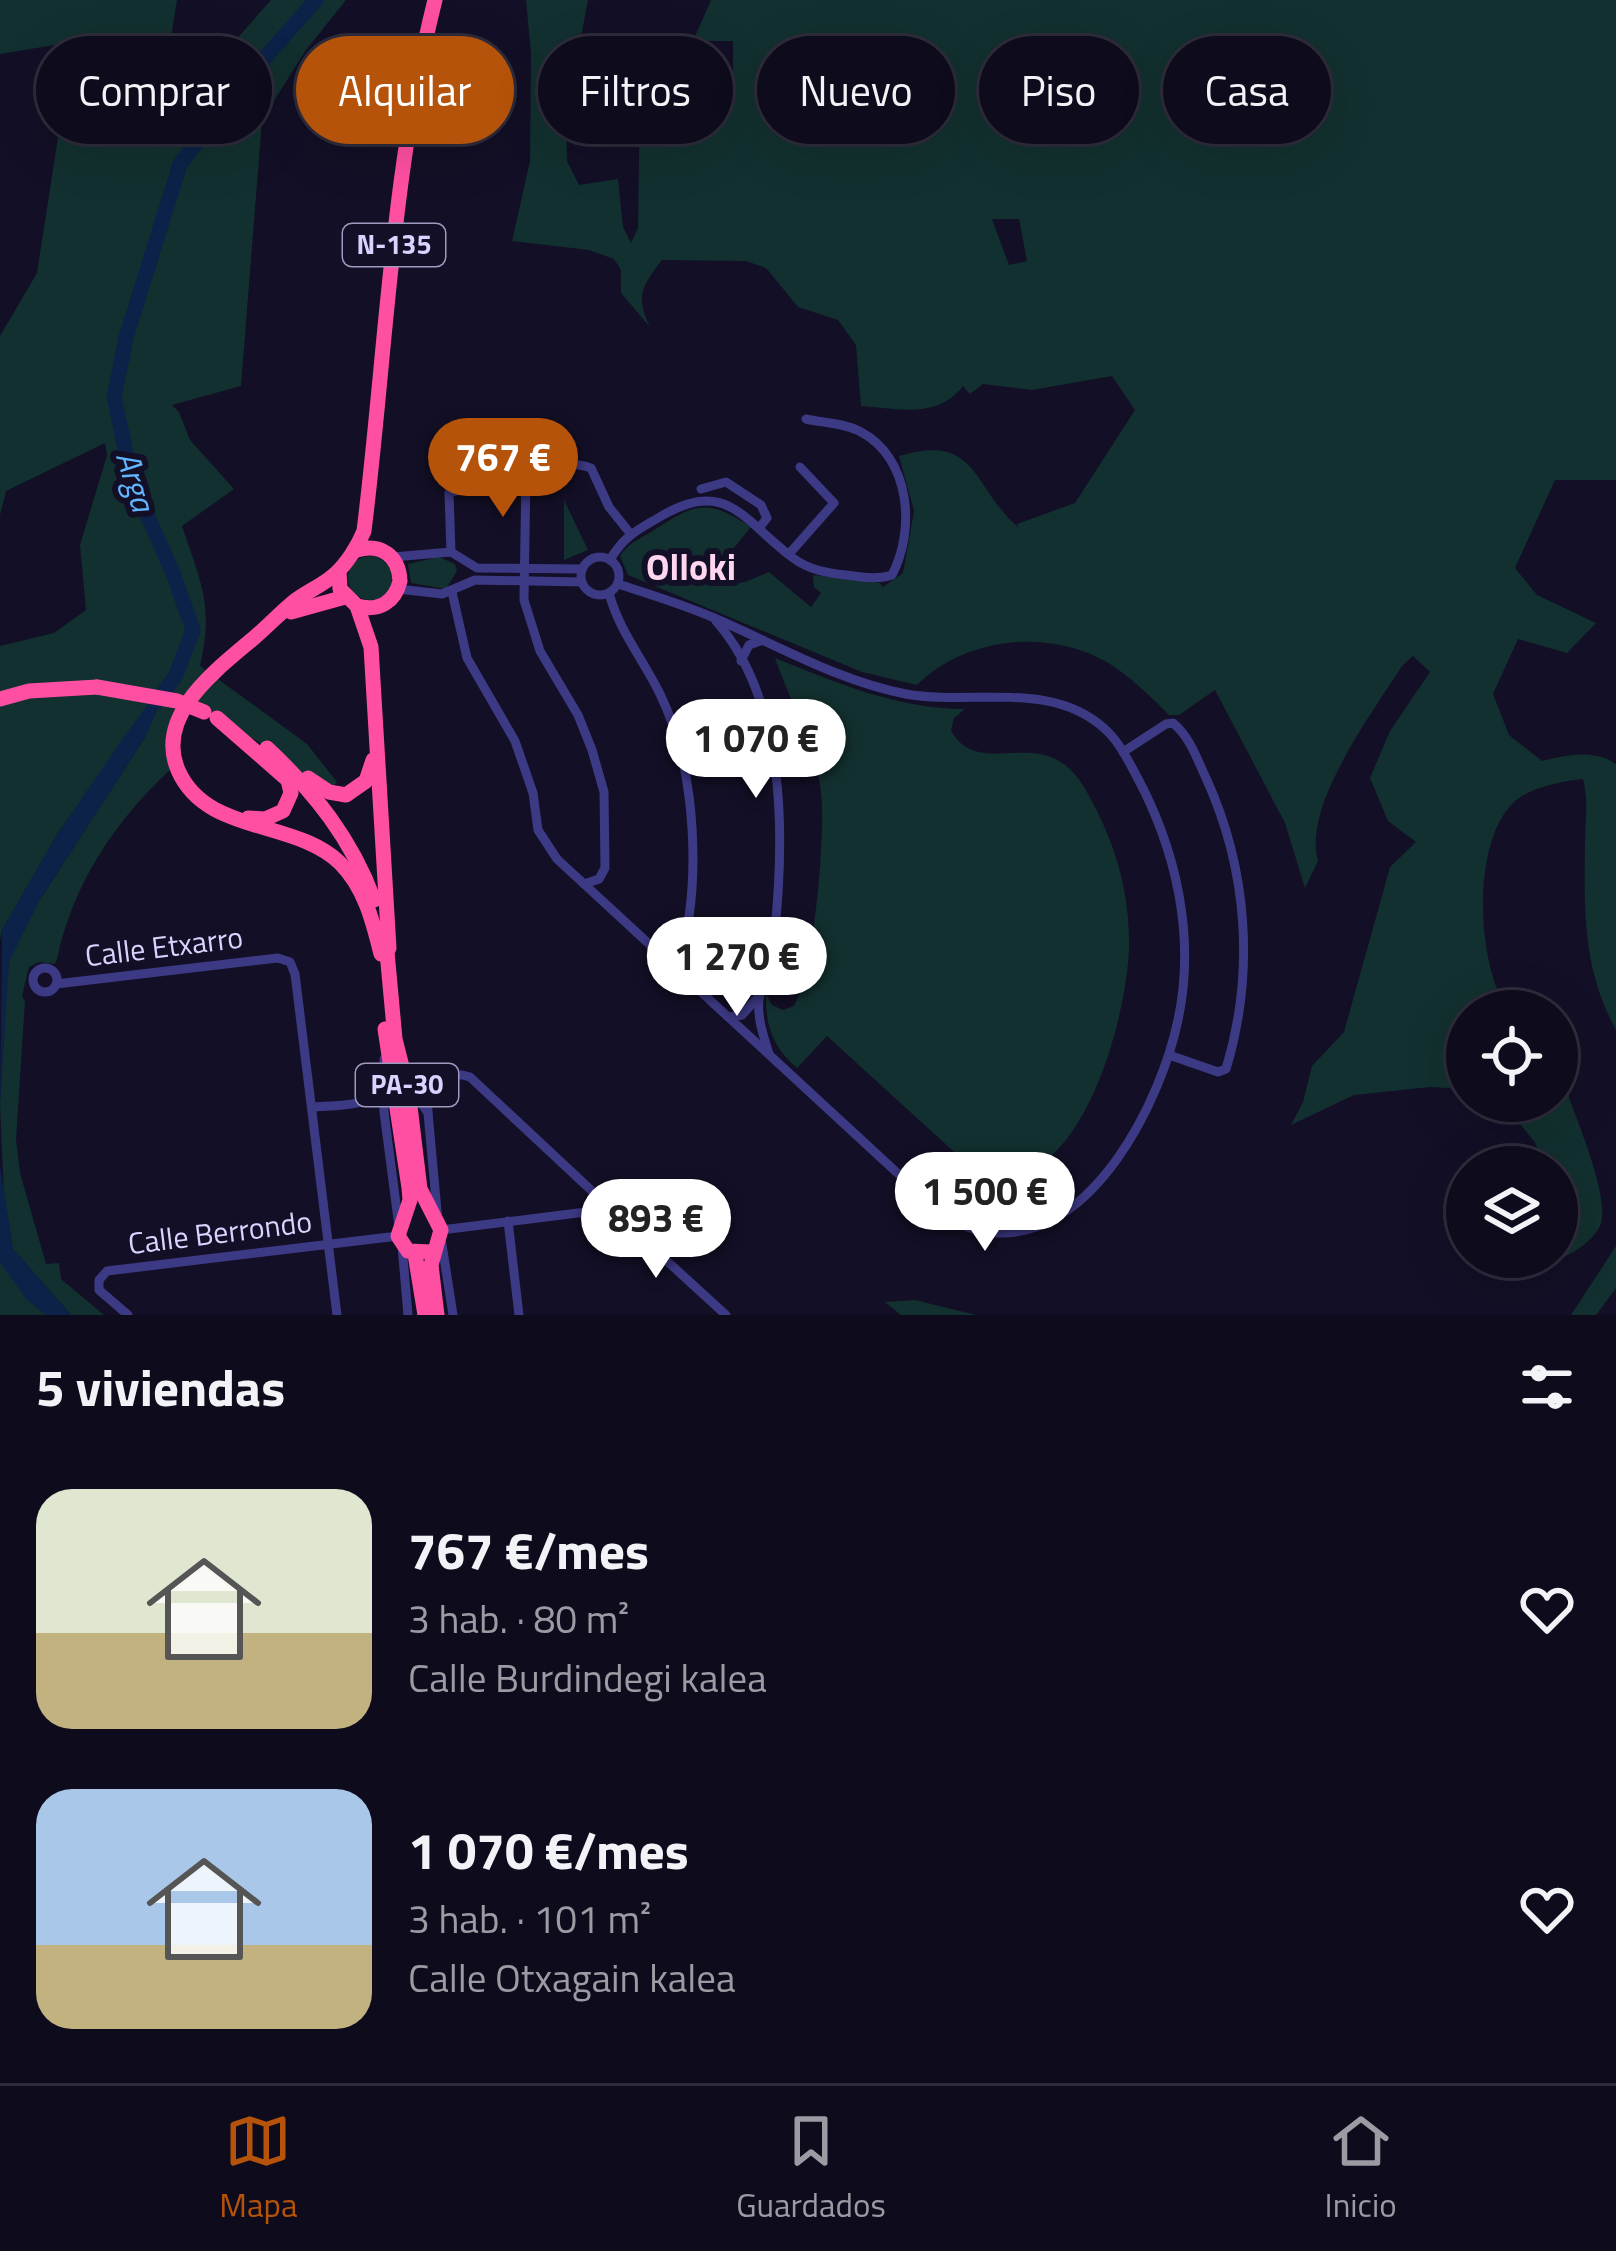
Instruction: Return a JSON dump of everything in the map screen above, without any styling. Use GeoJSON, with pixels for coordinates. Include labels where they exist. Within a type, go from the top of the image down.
{"type":"FeatureCollection","features":[{"type":"Feature","properties":{"kind":"highway","name":"N-135"},"geometry":{"type":"LineString","coordinates":[[339,572],[357,550],[364,531],[403,159],[416,75],[435,0]]}},
{"type":"Feature","properties":{"kind":"highway","name":"N-135"},"geometry":{"type":"LineString","coordinates":[[369,494],[377,548]]}},
{"type":"Feature","properties":{"kind":"highway"},"geometry":{"type":"LineString","coordinates":[[357,550],[377,548],[393,557],[400,572],[398,589],[379,607],[371,647],[385,954]]}},
{"type":"Feature","properties":{"kind":"highway"},"geometry":{"type":"LineString","coordinates":[[371,647],[339,572],[293,602],[200,686],[177,727],[174,758],[197,798],[229,816],[328,853],[360,891],[385,954]]}},
{"type":"Feature","properties":{"kind":"highway"},"geometry":{"type":"LineString","coordinates":[[277,618],[317,602],[379,607]]}},
{"type":"Feature","properties":{"kind":"highway","name":"PA-30"},"geometry":{"type":"LineString","coordinates":[[0,698],[29,691],[98,687],[177,701],[267,748],[330,812],[364,872],[379,917],[420,1190],[425,1315]]}},
{"type":"Feature","properties":{"kind":"highway"},"geometry":{"type":"LineString","coordinates":[[177,727],[182,768],[209,801],[254,819],[283,811],[291,793],[288,780],[277,766],[210,715]]}},
{"type":"Feature","properties":{"kind":"highway"},"geometry":{"type":"LineString","coordinates":[[267,748],[329,792],[346,795],[367,781],[373,766],[375,721]]}},
{"type":"Feature","properties":{"kind":"highway","name":"PA-30"},"geometry":{"type":"LineString","coordinates":[[385,954],[386,1042],[409,1188],[437,1315]]}},
{"type":"Feature","properties":{"kind":"street"},"geometry":{"type":"LineString","coordinates":[[610,560],[629,532],[679,506],[712,500],[735,508],[789,554],[817,570],[886,578],[897,567],[906,517],[900,477],[876,442],[854,428],[806,419]]}},
{"type":"Feature","properties":{"kind":"street"},"geometry":{"type":"LineString","coordinates":[[451,552],[449,493],[577,463],[592,468],[609,507],[629,532]]}},
{"type":"Feature","properties":{"kind":"street"},"geometry":{"type":"LineString","coordinates":[[789,554],[834,503],[800,467]]}},
{"type":"Feature","properties":{"kind":"street"},"geometry":{"type":"LineString","coordinates":[[526,472],[525,574],[530,627],[592,750],[604,793],[611,909]]}},
{"type":"Feature","properties":{"kind":"street"},"geometry":{"type":"LineString","coordinates":[[701,489],[727,482],[761,505],[767,518],[759,528]]}},
{"type":"Feature","properties":{"kind":"street"},"geometry":{"type":"LineString","coordinates":[[393,557],[451,552],[477,568],[582,582]]}},
{"type":"Feature","properties":{"kind":"street"},"geometry":{"type":"LineString","coordinates":[[398,589],[457,588],[475,580],[582,569],[591,560],[610,560],[617,568],[618,584],[609,593],[590,592],[582,582],[582,569]]}},
{"type":"Feature","properties":{"kind":"street"},"geometry":{"type":"LineString","coordinates":[[464,561],[466,575],[457,588],[467,658],[522,759],[538,830],[557,859],[945,1217],[971,1229],[998,1233],[1024,1231],[1060,1217],[1090,1191],[1132,1134],[1168,1055],[1182,989],[1180,900],[1164,833],[1123,752],[1107,731],[1065,705],[1025,697],[956,700],[900,693],[853,679],[710,616],[618,584]]}},
{"type":"Feature","properties":{"kind":"street"},"geometry":{"type":"LineString","coordinates":[[609,593],[618,623],[666,708],[685,768],[692,838],[685,938],[677,970]]}},
{"type":"Feature","properties":{"kind":"street"},"geometry":{"type":"LineString","coordinates":[[710,616],[732,642],[771,747],[781,819],[771,964],[759,996],[742,1015],[728,1017]]}},
{"type":"Feature","properties":{"kind":"street"},"geometry":{"type":"LineString","coordinates":[[741,662],[749,645],[763,640]]}},
{"type":"Feature","properties":{"kind":"street"},"geometry":{"type":"LineString","coordinates":[[1123,752],[1166,724],[1183,731],[1214,796],[1237,869],[1244,948],[1238,1018],[1226,1069],[1218,1072],[1168,1055]]}},
{"type":"Feature","properties":{"kind":"street"},"geometry":{"type":"LineString","coordinates":[[584,884],[599,879],[605,868]]}},
{"type":"Feature","properties":{"kind":"street"},"geometry":{"type":"LineString","coordinates":[[662,956],[676,952],[685,938]]}},
{"type":"Feature","properties":{"kind":"street"},"geometry":{"type":"LineString","coordinates":[[685,938],[689,967],[699,990]]}},
{"type":"Feature","properties":{"kind":"street","name":"Calle Etxarro"},"geometry":{"type":"LineString","coordinates":[[56,984],[278,958],[290,962],[312,1107]]}},
{"type":"Feature","properties":{"kind":"street"},"geometry":{"type":"LineString","coordinates":[[759,996],[760,1023],[769,1054]]}},
{"type":"Feature","properties":{"kind":"street"},"geometry":{"type":"LineString","coordinates":[[386,1042],[383,1085],[420,1234],[454,1315]]}},
{"type":"Feature","properties":{"kind":"street"},"geometry":{"type":"LineString","coordinates":[[408,1315],[420,1234],[427,1100],[435,1082],[450,1075],[470,1078],[592,1191],[594,1203],[586,1211]]}},
{"type":"Feature","properties":{"kind":"street"},"geometry":{"type":"LineString","coordinates":[[406,1080],[428,1114]]}},
{"type":"Feature","properties":{"kind":"street"},"geometry":{"type":"LineString","coordinates":[[337,1315],[312,1107],[366,1101],[377,1096],[383,1085]]}},
{"type":"Feature","properties":{"kind":"street"},"geometry":{"type":"LineString","coordinates":[[586,1211],[619,1213],[726,1315]]}},
{"type":"Feature","properties":{"kind":"street","name":"Calle Berrondo"},"geometry":{"type":"LineString","coordinates":[[128,1315],[99,1290],[99,1280],[107,1271],[586,1211]]}},
{"type":"Feature","properties":{"kind":"street"},"geometry":{"type":"LineString","coordinates":[[508,1221],[519,1315]]}},
{"type":"Feature","properties":{"kind":"green space"},"geometry":{"type":"Polygon","coordinates":[[[0,0],[177,0],[171,36],[36,36],[36,48],[0,54],[0,0]]]}},
{"type":"Feature","properties":{"kind":"green space"},"geometry":{"type":"Polygon","coordinates":[[[271,0],[346,0],[317,36],[296,36],[296,66],[272,104],[272,36],[239,36],[271,0]]]}},
{"type":"Feature","properties":{"kind":"green space"},"geometry":{"type":"Polygon","coordinates":[[[526,0],[588,0],[581,36],[538,36],[538,144],[567,144],[567,161],[579,185],[618,179],[623,227],[631,243],[638,228],[639,144],[733,144],[733,36],[695,36],[711,0],[1616,0],[1616,480],[1555,480],[1515,568],[1537,595],[1596,623],[1567,653],[1518,639],[1493,694],[1509,735],[1542,761],[1589,755],[1616,764],[1616,1030],[1591,963],[1583,779],[1545,786],[1512,804],[1490,848],[1483,906],[1498,990],[1446,990],[1446,1088],[1354,1095],[1291,1125],[1312,1066],[1344,1032],[1390,867],[1416,842],[1388,821],[1370,778],[1390,731],[1430,672],[1413,656],[1402,666],[1343,760],[1320,814],[1318,861],[1305,888],[1285,823],[1215,690],[1179,715],[1169,715],[1105,661],[1057,644],[1032,642],[981,648],[936,669],[917,685],[862,672],[628,575],[620,556],[630,545],[678,515],[711,508],[751,527],[709,570],[716,586],[769,572],[811,607],[821,593],[814,587],[813,575],[883,587],[903,573],[914,511],[899,456],[945,451],[959,457],[1019,528],[1017,524],[1075,503],[1135,410],[1112,376],[1032,390],[983,384],[970,394],[963,386],[942,403],[916,410],[861,406],[856,345],[838,320],[798,307],[766,268],[746,261],[662,260],[643,292],[650,327],[621,293],[621,270],[614,259],[589,250],[512,241],[530,161],[531,54],[526,0]],[[992,219],[1009,265],[1027,261],[1019,219],[992,219]]]}},
{"type":"Feature","properties":{"kind":"green space"},"geometry":{"type":"Polygon","coordinates":[[[57,144],[154,144],[153,149],[155,144],[260,144],[241,386],[172,405],[190,440],[234,489],[182,526],[205,610],[200,666],[307,744],[337,782],[329,792],[254,739],[177,701],[167,743],[170,770],[98,856],[74,905],[55,964],[39,962],[29,967],[22,996],[16,1139],[20,1173],[46,1264],[59,1263],[61,1279],[104,1315],[71,1315],[13,1249],[4,1197],[0,1104],[8,962],[39,901],[144,739],[162,698],[154,696],[58,833],[0,941],[0,646],[54,633],[86,610],[80,545],[107,455],[105,443],[6,491],[0,515],[0,336],[37,273],[57,144]]]}},
{"type":"Feature","properties":{"kind":"green space"},"geometry":{"type":"Polygon","coordinates":[[[564,500],[588,550],[564,560],[564,500]]]}},
{"type":"Feature","properties":{"kind":"green space"},"geometry":{"type":"Polygon","coordinates":[[[370,556],[386,562],[392,578],[386,594],[370,600],[354,594],[348,578],[354,562],[370,556]]]}},
{"type":"Feature","properties":{"kind":"green space"},"geometry":{"type":"Polygon","coordinates":[[[439,557],[455,564],[457,571],[446,589],[411,583],[408,564],[439,557]]]}},
{"type":"Feature","properties":{"kind":"green space"},"geometry":{"type":"Polygon","coordinates":[[[775,658],[892,699],[965,709],[954,718],[951,731],[964,746],[979,752],[1050,757],[1068,767],[1094,804],[1121,877],[1128,916],[1127,969],[1109,1054],[1092,1097],[1070,1135],[1043,1163],[1011,1176],[975,1171],[827,1036],[797,1068],[776,1044],[766,994],[772,1005],[783,1010],[794,1006],[801,989],[817,902],[822,811],[814,762],[775,658]]]}},
{"type":"Feature","properties":{"kind":"green space"},"geometry":{"type":"Polygon","coordinates":[[[1519,1122],[1578,1122],[1602,1213],[1600,1226],[1578,1249],[1578,1146],[1536,1144],[1519,1122]]]}},
{"type":"Feature","properties":{"kind":"green space"},"geometry":{"type":"Polygon","coordinates":[[[1616,1246],[1616,1288],[1596,1315],[1571,1315],[1616,1246]]]}},
{"type":"Feature","properties":{"kind":"green space"},"geometry":{"type":"Polygon","coordinates":[[[0,1260],[28,1300],[46,1315],[0,1315],[0,1260]]]}},
{"type":"Feature","properties":{"kind":"green space"},"geometry":{"type":"Polygon","coordinates":[[[915,1300],[976,1315],[901,1315],[885,1302],[915,1300]]]}},
{"type":"Feature","properties":{"kind":"water"},"geometry":{"type":"Polygon","coordinates":[[[167,688],[144,739],[39,901],[9,962],[0,1104],[2,930],[58,833],[154,696],[167,688]]]}},
{"type":"Feature","properties":{"kind":"water"},"geometry":{"type":"Polygon","coordinates":[[[0,1165],[13,1249],[71,1315],[46,1315],[26,1299],[0,1262],[0,1165]]]}},
{"type":"Feature","properties":{"kind":"waterway","name":"Arga"},"geometry":{"type":"LineString","coordinates":[[157,702],[176,675],[193,630],[132,481],[114,397],[126,338],[180,164],[316,0]]}},
{"type":"Feature","properties":{"kind":"district","name":"Olloki"},"geometry":{"type":"Point","coordinates":[691,567]}}]}
